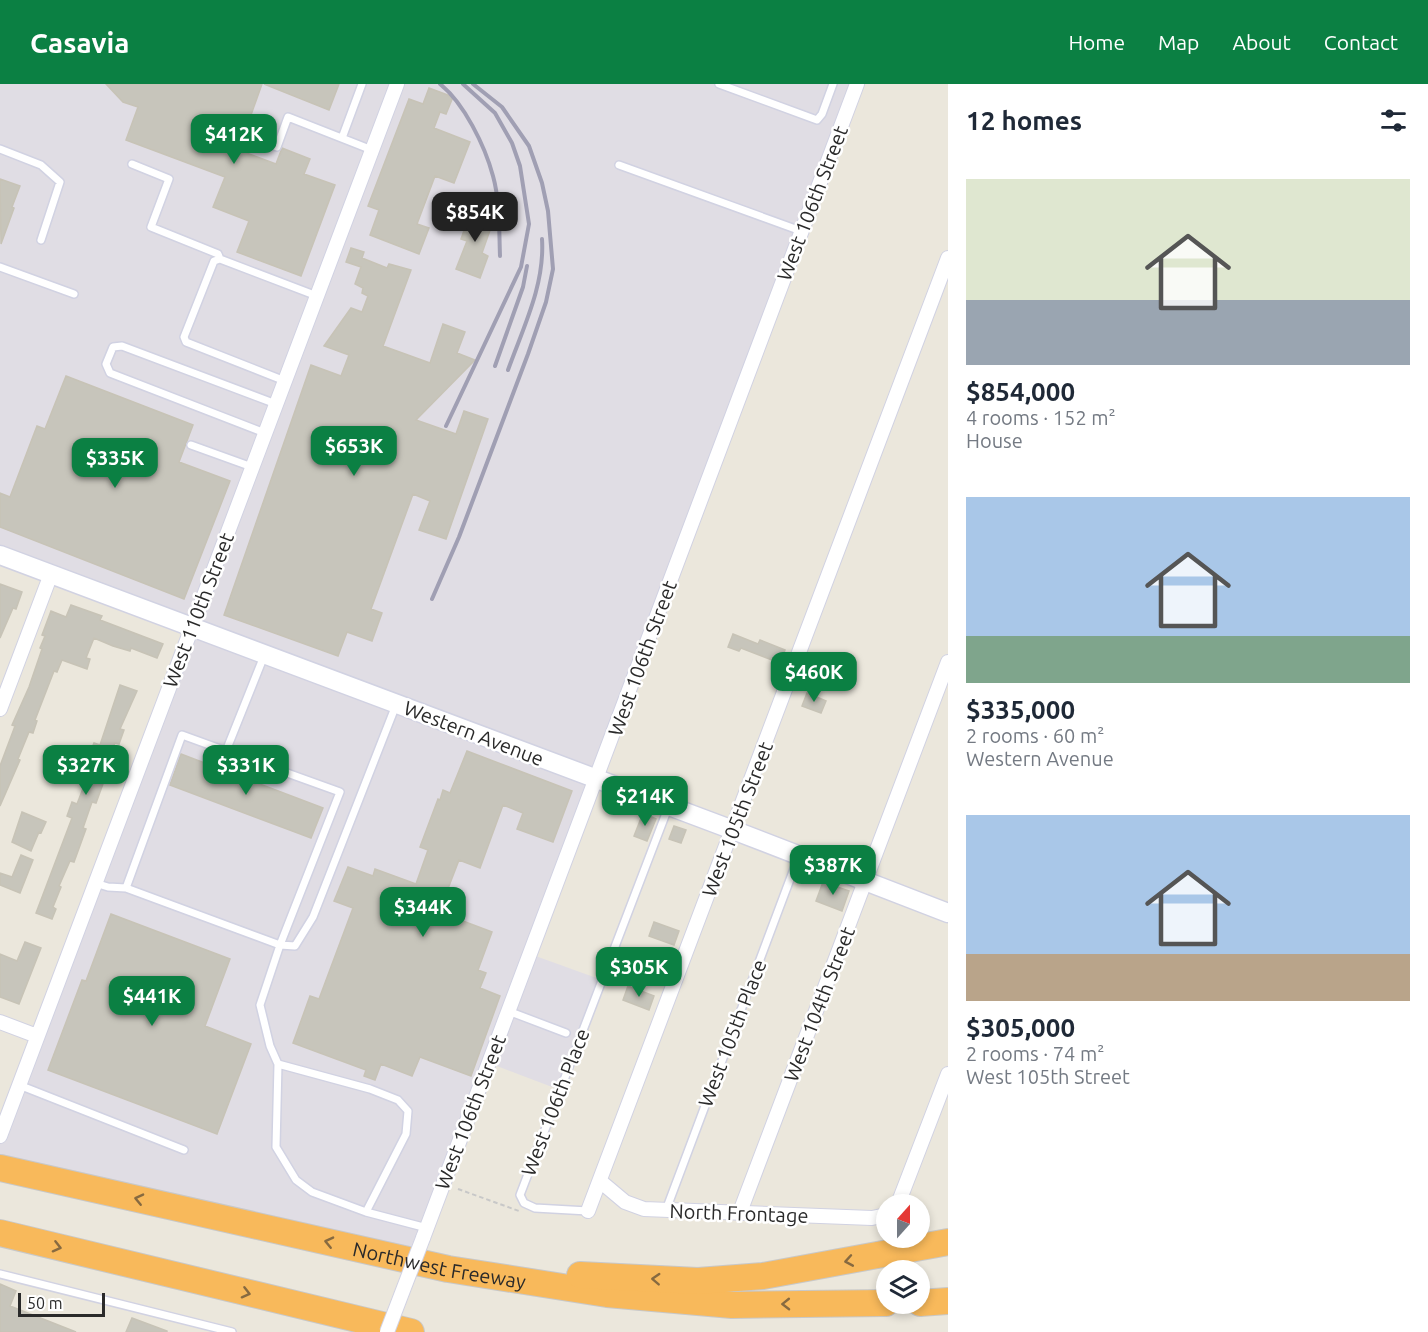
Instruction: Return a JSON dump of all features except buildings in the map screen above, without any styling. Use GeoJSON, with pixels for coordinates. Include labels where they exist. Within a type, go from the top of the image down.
{"type":"FeatureCollection","features":[{"type":"Feature","properties":{"kind":"highway","name":"Northwest Freeway"},"geometry":{"type":"LineString","coordinates":[[0,1168],[448,1269],[607,1294],[732,1305],[876,1303]]}},
{"type":"Feature","properties":{"kind":"highway"},"geometry":{"type":"LineString","coordinates":[[0,1233],[409,1332]]}},
{"type":"Feature","properties":{"kind":"highway"},"geometry":{"type":"LineString","coordinates":[[448,1269],[698,1281],[763,1276],[948,1242]]}},
{"type":"Feature","properties":{"kind":"highway"},"geometry":{"type":"LineString","coordinates":[[930,1302],[948,1301]]}},
{"type":"Feature","properties":{"kind":"street","name":"West 110th Street"},"geometry":{"type":"LineString","coordinates":[[0,1136],[397,84]]}},
{"type":"Feature","properties":{"kind":"street","name":"West 106th Street"},"geometry":{"type":"LineString","coordinates":[[387,1332],[857,84]]}},
{"type":"Feature","properties":{"kind":"street","name":"West 105th Street"},"geometry":{"type":"LineString","coordinates":[[588,1211],[948,258]]}},
{"type":"Feature","properties":{"kind":"street","name":"Western Avenue"},"geometry":{"type":"LineString","coordinates":[[0,555],[265,653],[948,913]]}},
{"type":"Feature","properties":{"kind":"street"},"geometry":{"type":"LineString","coordinates":[[0,709],[51,574]]}},
{"type":"Feature","properties":{"kind":"street","name":"West 104th Street"},"geometry":{"type":"LineString","coordinates":[[740,1212],[948,662]]}},
{"type":"Feature","properties":{"kind":"street"},"geometry":{"type":"LineString","coordinates":[[0,1022],[37,1036]]}},
{"type":"Feature","properties":{"kind":"street"},"geometry":{"type":"LineString","coordinates":[[902,1194],[948,1074]]}},
{"type":"Feature","properties":{"kind":"street","name":"North Frontage"},"geometry":{"type":"LineString","coordinates":[[600,1181],[617,1197],[639,1208],[876,1217]]}},
{"type":"Feature","properties":{"kind":"lane"},"geometry":{"type":"LineString","coordinates":[[342,138],[362,84]]}},
{"type":"Feature","properties":{"kind":"lane"},"geometry":{"type":"LineString","coordinates":[[720,84],[817,120],[822,114],[833,84]]}},
{"type":"Feature","properties":{"kind":"lane"},"geometry":{"type":"LineString","coordinates":[[226,128],[277,147],[288,117],[372,150]]}},
{"type":"Feature","properties":{"kind":"lane"},"geometry":{"type":"LineString","coordinates":[[0,149],[41,165],[60,182],[41,240]]}},
{"type":"Feature","properties":{"kind":"lane"},"geometry":{"type":"LineString","coordinates":[[132,164],[169,179],[152,227],[218,254],[219,259]]}},
{"type":"Feature","properties":{"kind":"lane"},"geometry":{"type":"LineString","coordinates":[[619,165],[801,231]]}},
{"type":"Feature","properties":{"kind":"lane"},"geometry":{"type":"LineString","coordinates":[[285,381],[186,342],[184,337],[214,261],[219,259],[317,296]]}},
{"type":"Feature","properties":{"kind":"lane"},"geometry":{"type":"LineString","coordinates":[[0,267],[74,294]]}},
{"type":"Feature","properties":{"kind":"lane"},"geometry":{"type":"LineString","coordinates":[[265,433],[110,373],[106,364],[113,347],[122,345],[276,404]]}},
{"type":"Feature","properties":{"kind":"lane"},"geometry":{"type":"LineString","coordinates":[[191,445],[252,467]]}},
{"type":"Feature","properties":{"kind":"lane"},"geometry":{"type":"LineString","coordinates":[[226,751],[265,653]]}},
{"type":"Feature","properties":{"kind":"lane"},"geometry":{"type":"LineString","coordinates":[[95,883],[108,887],[126,888],[280,945],[295,946],[313,917],[396,703]]}},
{"type":"Feature","properties":{"kind":"lane"},"geometry":{"type":"LineString","coordinates":[[126,888],[182,735],[340,792],[280,945],[260,1005],[270,1046],[278,1064],[276,1147],[296,1180],[312,1192],[425,1233]]}},
{"type":"Feature","properties":{"kind":"lane","name":"West 106th Place"},"geometry":{"type":"LineString","coordinates":[[588,1211],[535,1208],[524,1203],[520,1195],[669,806]]}},
{"type":"Feature","properties":{"kind":"lane","name":"West 105th Place"},"geometry":{"type":"LineString","coordinates":[[666,1210],[799,855]]}},
{"type":"Feature","properties":{"kind":"lane"},"geometry":{"type":"LineString","coordinates":[[508,1011],[566,1033]]}},
{"type":"Feature","properties":{"kind":"lane"},"geometry":{"type":"LineString","coordinates":[[278,1064],[370,1089],[398,1100],[408,1111],[405,1134],[366,1212]]}},
{"type":"Feature","properties":{"kind":"lane"},"geometry":{"type":"LineString","coordinates":[[19,1085],[184,1150]]}},
{"type":"Feature","properties":{"kind":"lane"},"geometry":{"type":"LineString","coordinates":[[0,1275],[232,1332]]}},
{"type":"Feature","properties":{"kind":"path"},"geometry":{"type":"LineString","coordinates":[[458,1189],[524,1213]]}},
{"type":"Feature","properties":{"kind":"shaded area"},"geometry":{"type":"Polygon","coordinates":[[[0,84],[857,84],[530,954],[602,980],[560,1090],[489,1063],[416,1259],[0,1168],[0,1136],[192,626],[0,555],[0,84]]]}},
{"type":"Feature","properties":{"kind":"railway"},"geometry":{"type":"LineString","coordinates":[[440,84],[465,114],[479,139],[489,164],[497,195],[500,256]]}},
{"type":"Feature","properties":{"kind":"railway"},"geometry":{"type":"LineString","coordinates":[[446,426],[521,267],[529,224],[520,166],[512,143],[495,113],[463,84]]}},
{"type":"Feature","properties":{"kind":"railway"},"geometry":{"type":"LineString","coordinates":[[432,599],[459,537],[528,354],[546,302],[553,269],[548,211],[542,183],[529,146],[502,107],[473,84]]}},
{"type":"Feature","properties":{"kind":"railway"},"geometry":{"type":"LineString","coordinates":[[508,370],[537,290],[542,239]]}},
{"type":"Feature","properties":{"kind":"railway"},"geometry":{"type":"LineString","coordinates":[[495,366],[523,287],[527,266]]}}]}
